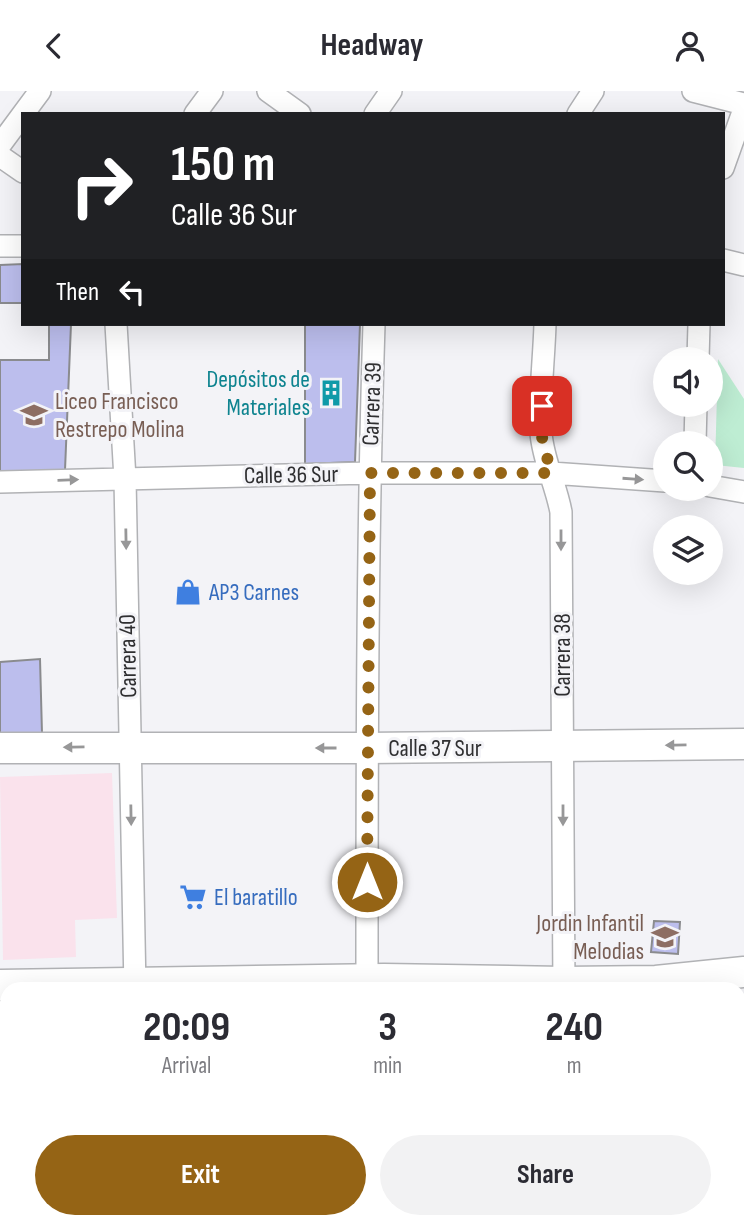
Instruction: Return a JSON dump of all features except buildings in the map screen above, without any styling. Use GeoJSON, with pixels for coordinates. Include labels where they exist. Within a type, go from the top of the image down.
{"type":"FeatureCollection","features":[{"type":"Feature","properties":{"kind":"main road","name":"Calle 37 Sur"},"geometry":{"type":"LineString","coordinates":[[0,748],[744,744]]}},
{"type":"Feature","properties":{"kind":"main road"},"geometry":{"type":"LineString","coordinates":[[638,982],[744,972]]}},
{"type":"Feature","properties":{"kind":"main road"},"geometry":{"type":"LineString","coordinates":[[656,981],[664,982]]}},
{"type":"Feature","properties":{"kind":"street"},"geometry":{"type":"LineString","coordinates":[[24,112],[40,91]]}},
{"type":"Feature","properties":{"kind":"street"},"geometry":{"type":"LineString","coordinates":[[196,112],[212,91]]}},
{"type":"Feature","properties":{"kind":"street"},"geometry":{"type":"LineString","coordinates":[[268,91],[297,112]]}},
{"type":"Feature","properties":{"kind":"street"},"geometry":{"type":"LineString","coordinates":[[579,112],[593,91]]}},
{"type":"Feature","properties":{"kind":"street"},"geometry":{"type":"LineString","coordinates":[[693,91],[744,104]]}},
{"type":"Feature","properties":{"kind":"street"},"geometry":{"type":"LineString","coordinates":[[725,162],[744,109]]}},
{"type":"Feature","properties":{"kind":"street"},"geometry":{"type":"LineString","coordinates":[[0,145],[21,117]]}},
{"type":"Feature","properties":{"kind":"street"},"geometry":{"type":"LineString","coordinates":[[0,156],[21,171]]}},
{"type":"Feature","properties":{"kind":"street"},"geometry":{"type":"LineString","coordinates":[[0,246],[21,246]]}},
{"type":"Feature","properties":{"kind":"street"},"geometry":{"type":"LineString","coordinates":[[725,260],[744,265]]}},
{"type":"Feature","properties":{"kind":"street","name":"Carrera 40"},"geometry":{"type":"LineString","coordinates":[[116,326],[125,479],[135,982]]}},
{"type":"Feature","properties":{"kind":"street","name":"Carrera 39"},"geometry":{"type":"LineString","coordinates":[[368,982],[366,748],[374,326]]}},
{"type":"Feature","properties":{"kind":"street","name":"Carrera 38"},"geometry":{"type":"LineString","coordinates":[[545,326],[541,433],[561,512],[564,982]]}},
{"type":"Feature","properties":{"kind":"street"},"geometry":{"type":"LineString","coordinates":[[698,347],[699,326]]}},
{"type":"Feature","properties":{"kind":"street","name":"Calle 36 Sur"},"geometry":{"type":"LineString","coordinates":[[0,482],[370,473],[551,473],[653,480]]}},
{"type":"Feature","properties":{"kind":"street"},"geometry":{"type":"LineString","coordinates":[[723,488],[744,492]]}},
{"type":"Feature","properties":{"kind":"shaded area"},"geometry":{"type":"Polygon","coordinates":[[[112,773],[117,918],[75,920],[76,957],[3,960],[0,777],[112,773]]]}},
{"type":"Feature","properties":{"kind":"green space"},"geometry":{"type":"Polygon","coordinates":[[[723,367],[744,399],[744,468],[723,466],[723,431],[716,431],[716,417],[723,417],[723,367]]]}},
{"type":"Feature","properties":{"kind":"place","name":"Depósitos de Materiales"},"geometry":{"type":"Point","coordinates":[331,393]}},
{"type":"Feature","properties":{"kind":"place","name":"Liceo Francisco Restrepo Molina"},"geometry":{"type":"Point","coordinates":[34,415]}},
{"type":"Feature","properties":{"kind":"place","name":"AP3 Carnes"},"geometry":{"type":"Point","coordinates":[188,592]}},
{"type":"Feature","properties":{"kind":"place","name":"El baratillo"},"geometry":{"type":"Point","coordinates":[193,897]}},
{"type":"Feature","properties":{"kind":"place","name":"Jordin Infantil Melodias"},"geometry":{"type":"Point","coordinates":[665,937]}},
{"type":"Feature","properties":{"kind":"route"},"geometry":{"type":"LineString","coordinates":[[367,882],[370,473],[551,473],[541,433],[542,406]]}}]}
